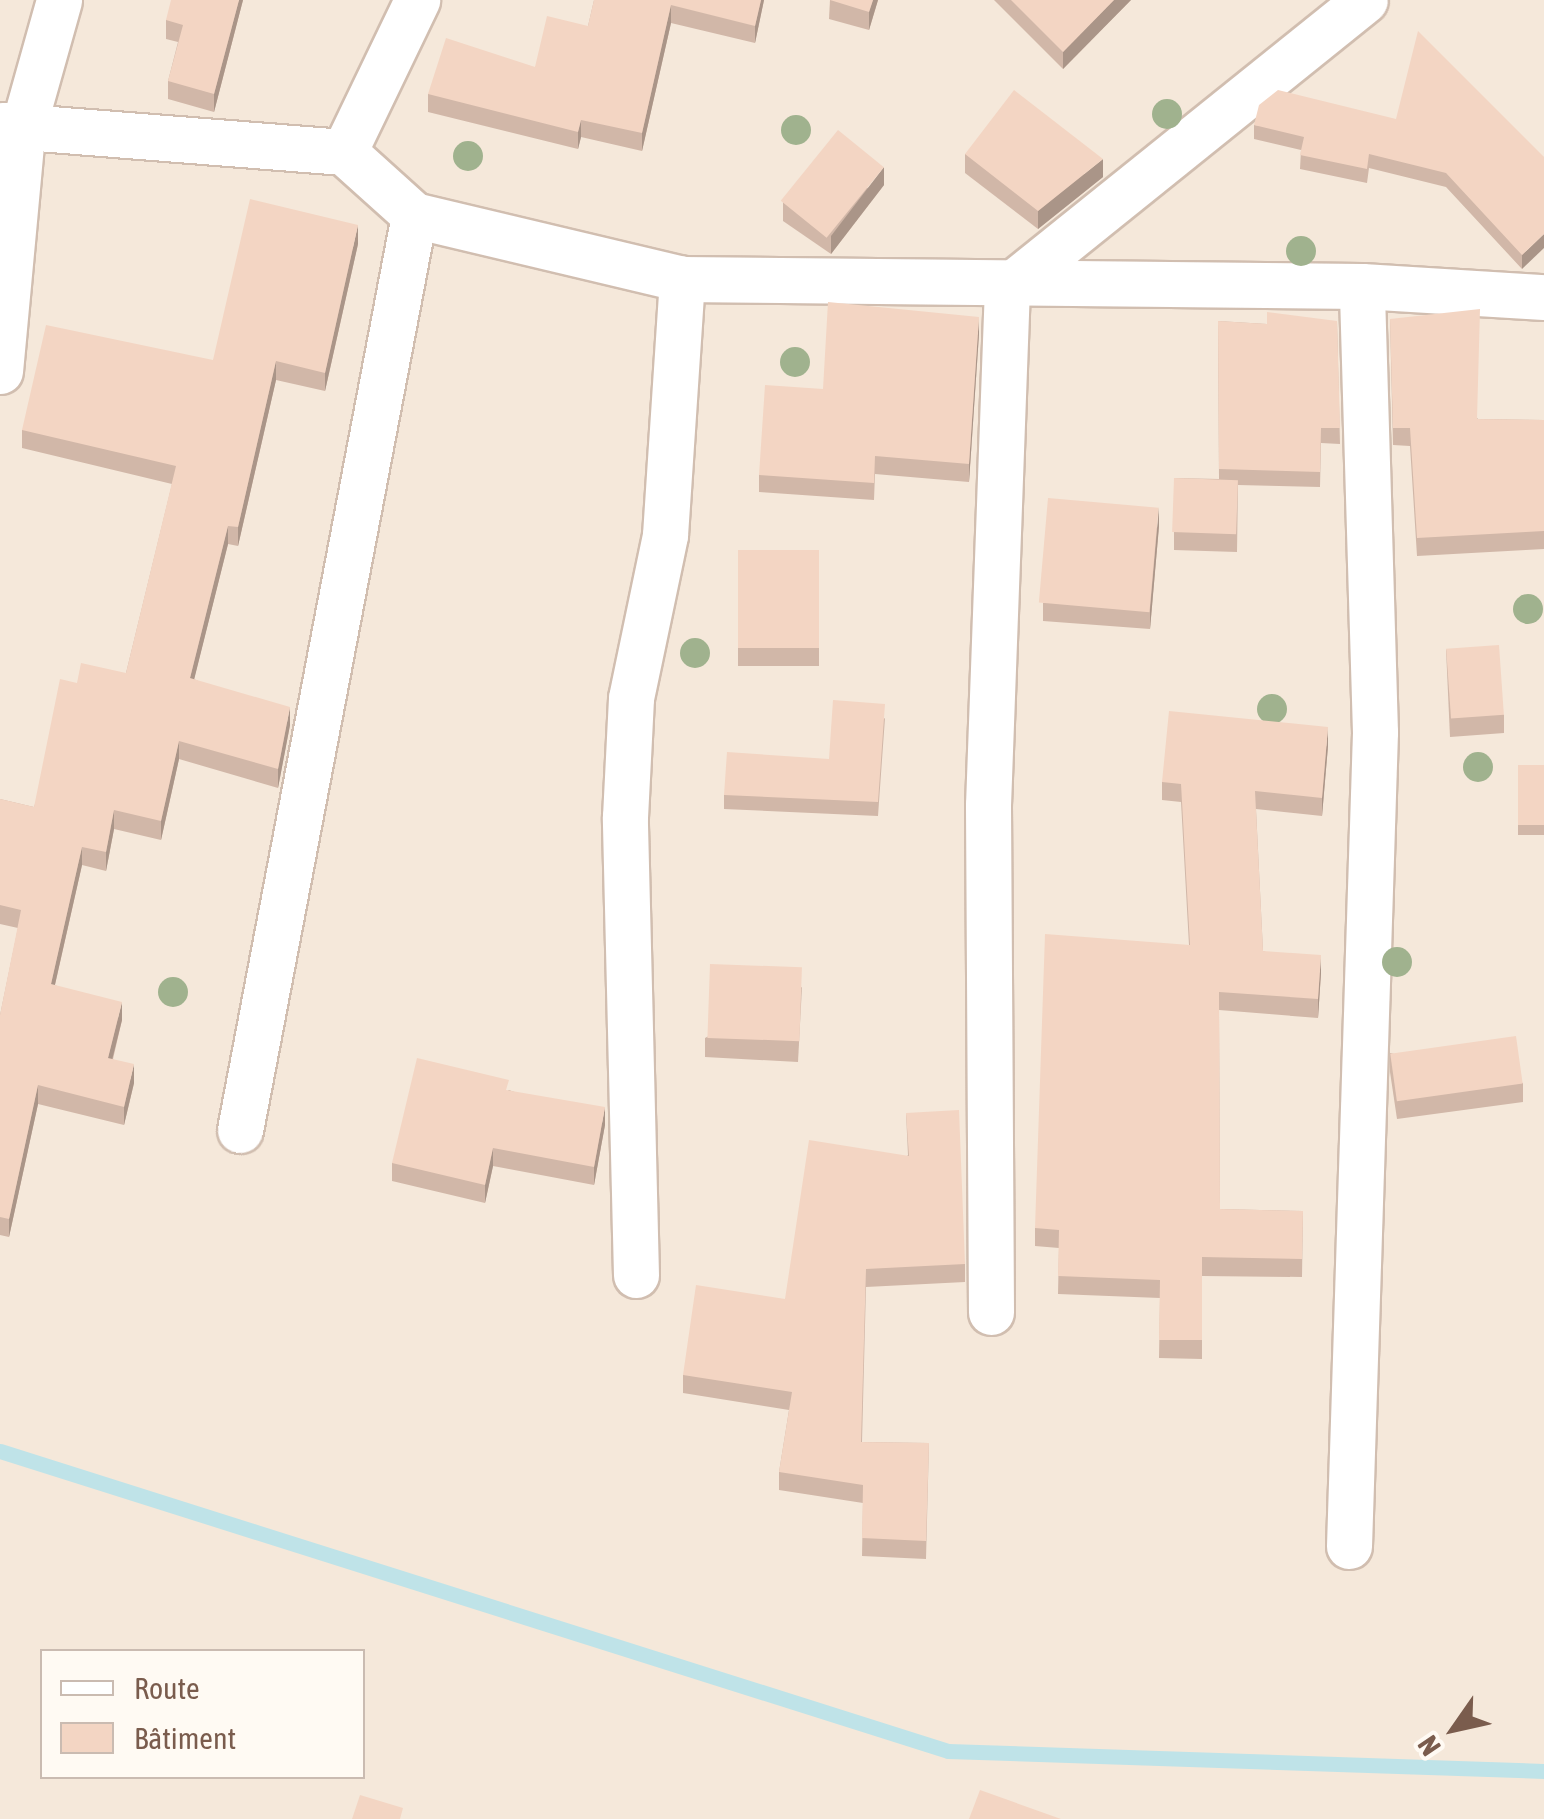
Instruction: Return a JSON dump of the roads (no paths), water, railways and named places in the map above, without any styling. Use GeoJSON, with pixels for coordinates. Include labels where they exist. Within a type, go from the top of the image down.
{"type":"FeatureCollection","features":[{"type":"Feature","properties":{"kind":"street"},"geometry":{"type":"LineString","coordinates":[[0,371],[11,129],[59,0]]}},
{"type":"Feature","properties":{"kind":"street"},"geometry":{"type":"LineString","coordinates":[[344,152],[417,0]]}},
{"type":"Feature","properties":{"kind":"street"},"geometry":{"type":"LineString","coordinates":[[992,1312],[988,805],[1008,288],[1365,0]]}},
{"type":"Feature","properties":{"kind":"street"},"geometry":{"type":"LineString","coordinates":[[11,129],[344,152],[414,215],[682,279],[1008,288],[1362,286],[1544,296]]}},
{"type":"Feature","properties":{"kind":"street"},"geometry":{"type":"LineString","coordinates":[[240,1130],[414,215]]}},
{"type":"Feature","properties":{"kind":"street"},"geometry":{"type":"LineString","coordinates":[[636,1275],[627,777],[631,698],[665,535],[682,279]]}},
{"type":"Feature","properties":{"kind":"street"},"geometry":{"type":"LineString","coordinates":[[1350,1546],[1375,732],[1362,286]]}},
{"type":"Feature","properties":{"kind":"waterway"},"geometry":{"type":"LineString","coordinates":[[0,1451],[948,1751],[1544,1771]]}}]}
